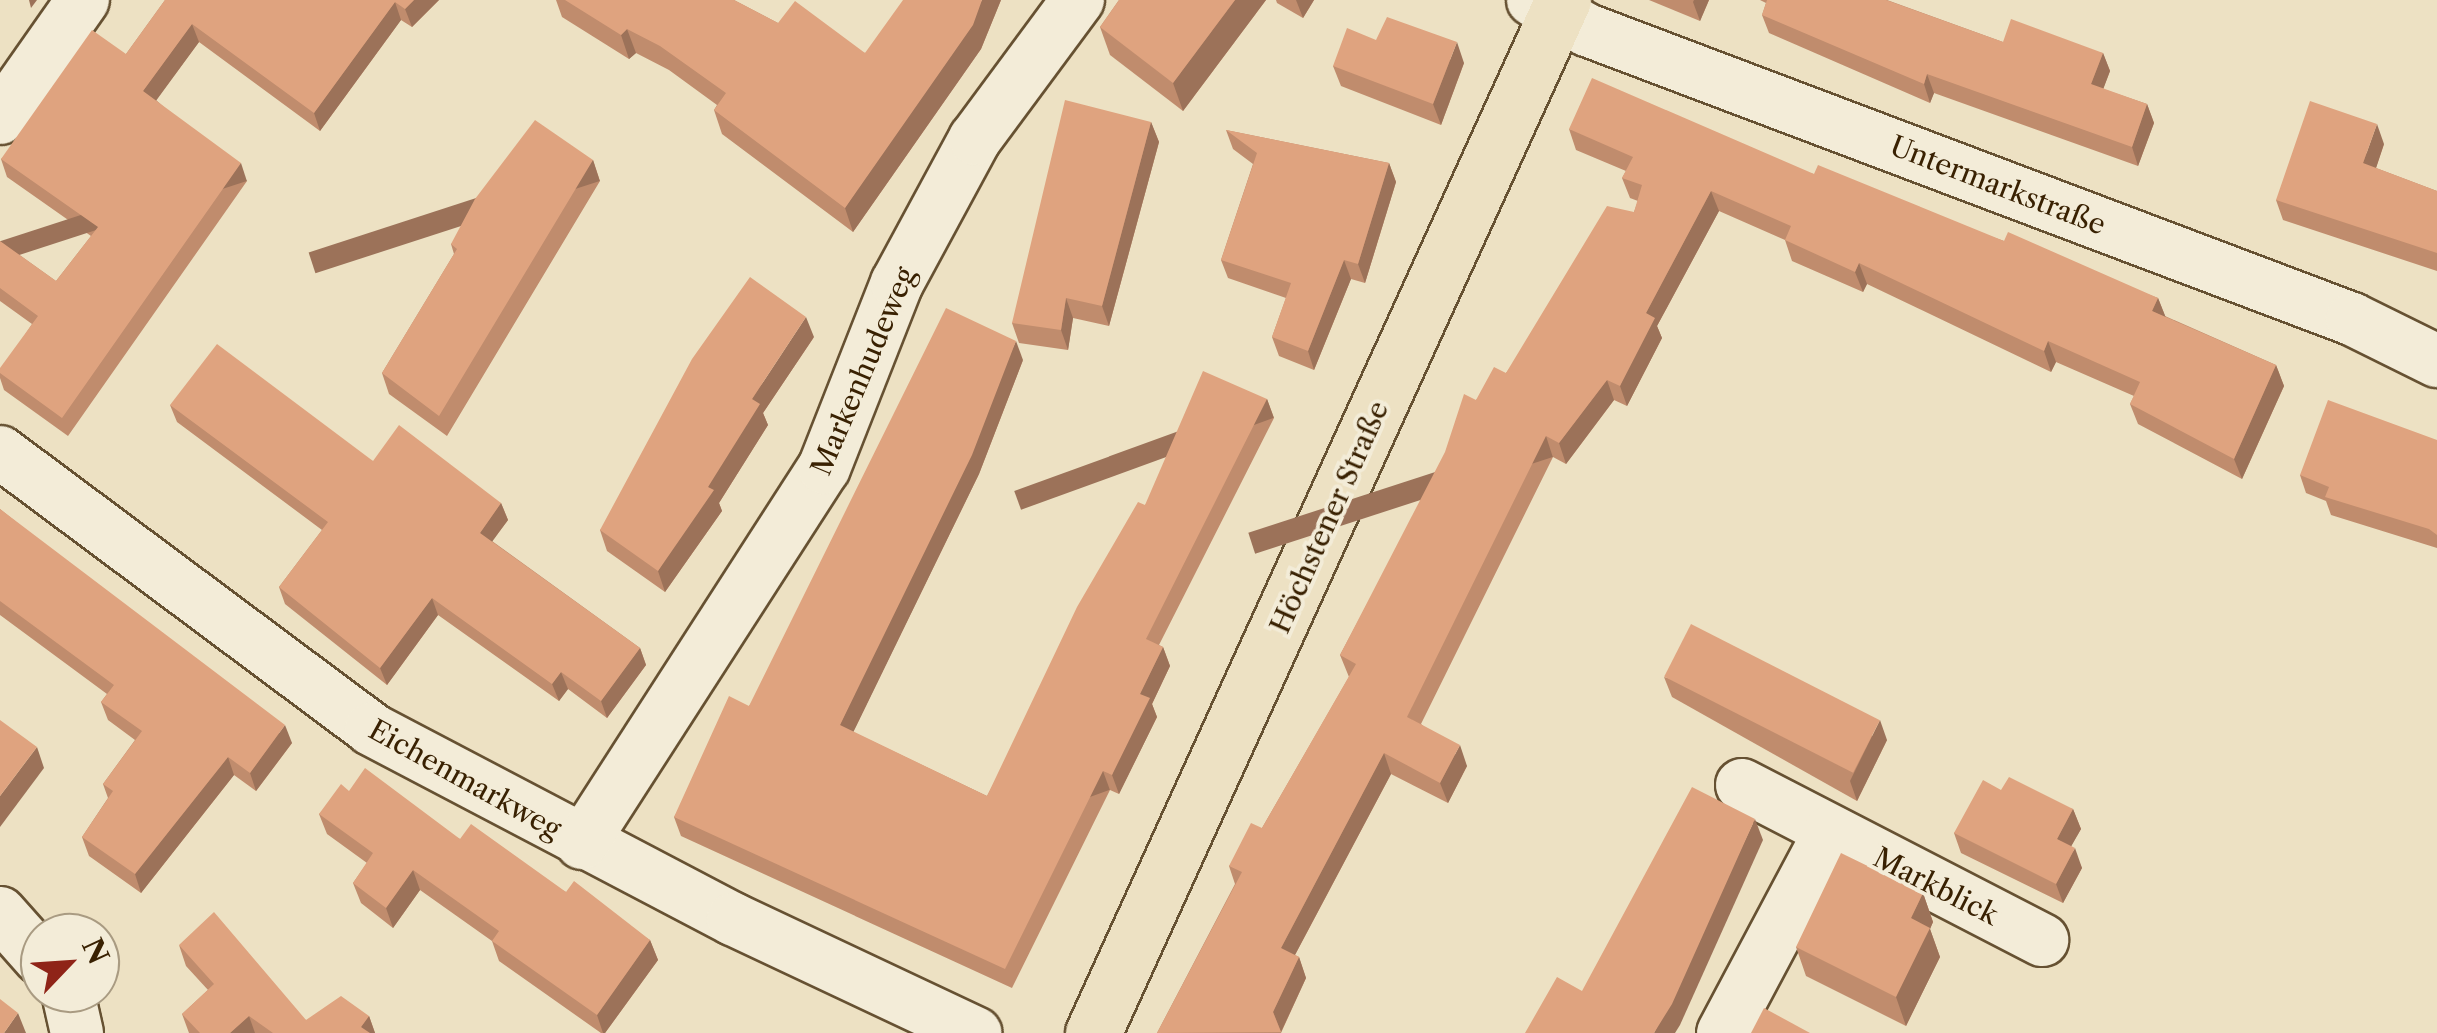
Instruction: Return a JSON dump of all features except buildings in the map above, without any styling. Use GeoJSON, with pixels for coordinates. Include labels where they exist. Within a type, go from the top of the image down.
{"type":"FeatureCollection","features":[{"type":"Feature","properties":{"kind":"main road","name":"Höchstener Straße"},"geometry":{"type":"LineString","coordinates":[[1093,1033],[1550,4]]}},
{"type":"Feature","properties":{"kind":"street"},"geometry":{"type":"LineString","coordinates":[[0,118],[83,0]]}},
{"type":"Feature","properties":{"kind":"street","name":"Markenhudeweg"},"geometry":{"type":"LineString","coordinates":[[582,842],[824,468],[897,284],[958,171],[1078,0]]}},
{"type":"Feature","properties":{"kind":"street","name":"Untermarkstraße"},"geometry":{"type":"LineString","coordinates":[[1550,4],[2352,319],[2437,362]]}},
{"type":"Feature","properties":{"kind":"street","name":"Eichenmarkweg"},"geometry":{"type":"LineString","coordinates":[[0,452],[371,729],[582,842],[974,1033]]}},
{"type":"Feature","properties":{"kind":"street","name":"Markblick"},"geometry":{"type":"LineString","coordinates":[[1742,785],[2042,940]]}},
{"type":"Feature","properties":{"kind":"street"},"geometry":{"type":"LineString","coordinates":[[1723,1033],[1830,832]]}},
{"type":"Feature","properties":{"kind":"street"},"geometry":{"type":"LineString","coordinates":[[2,920],[20,938]]}}]}
